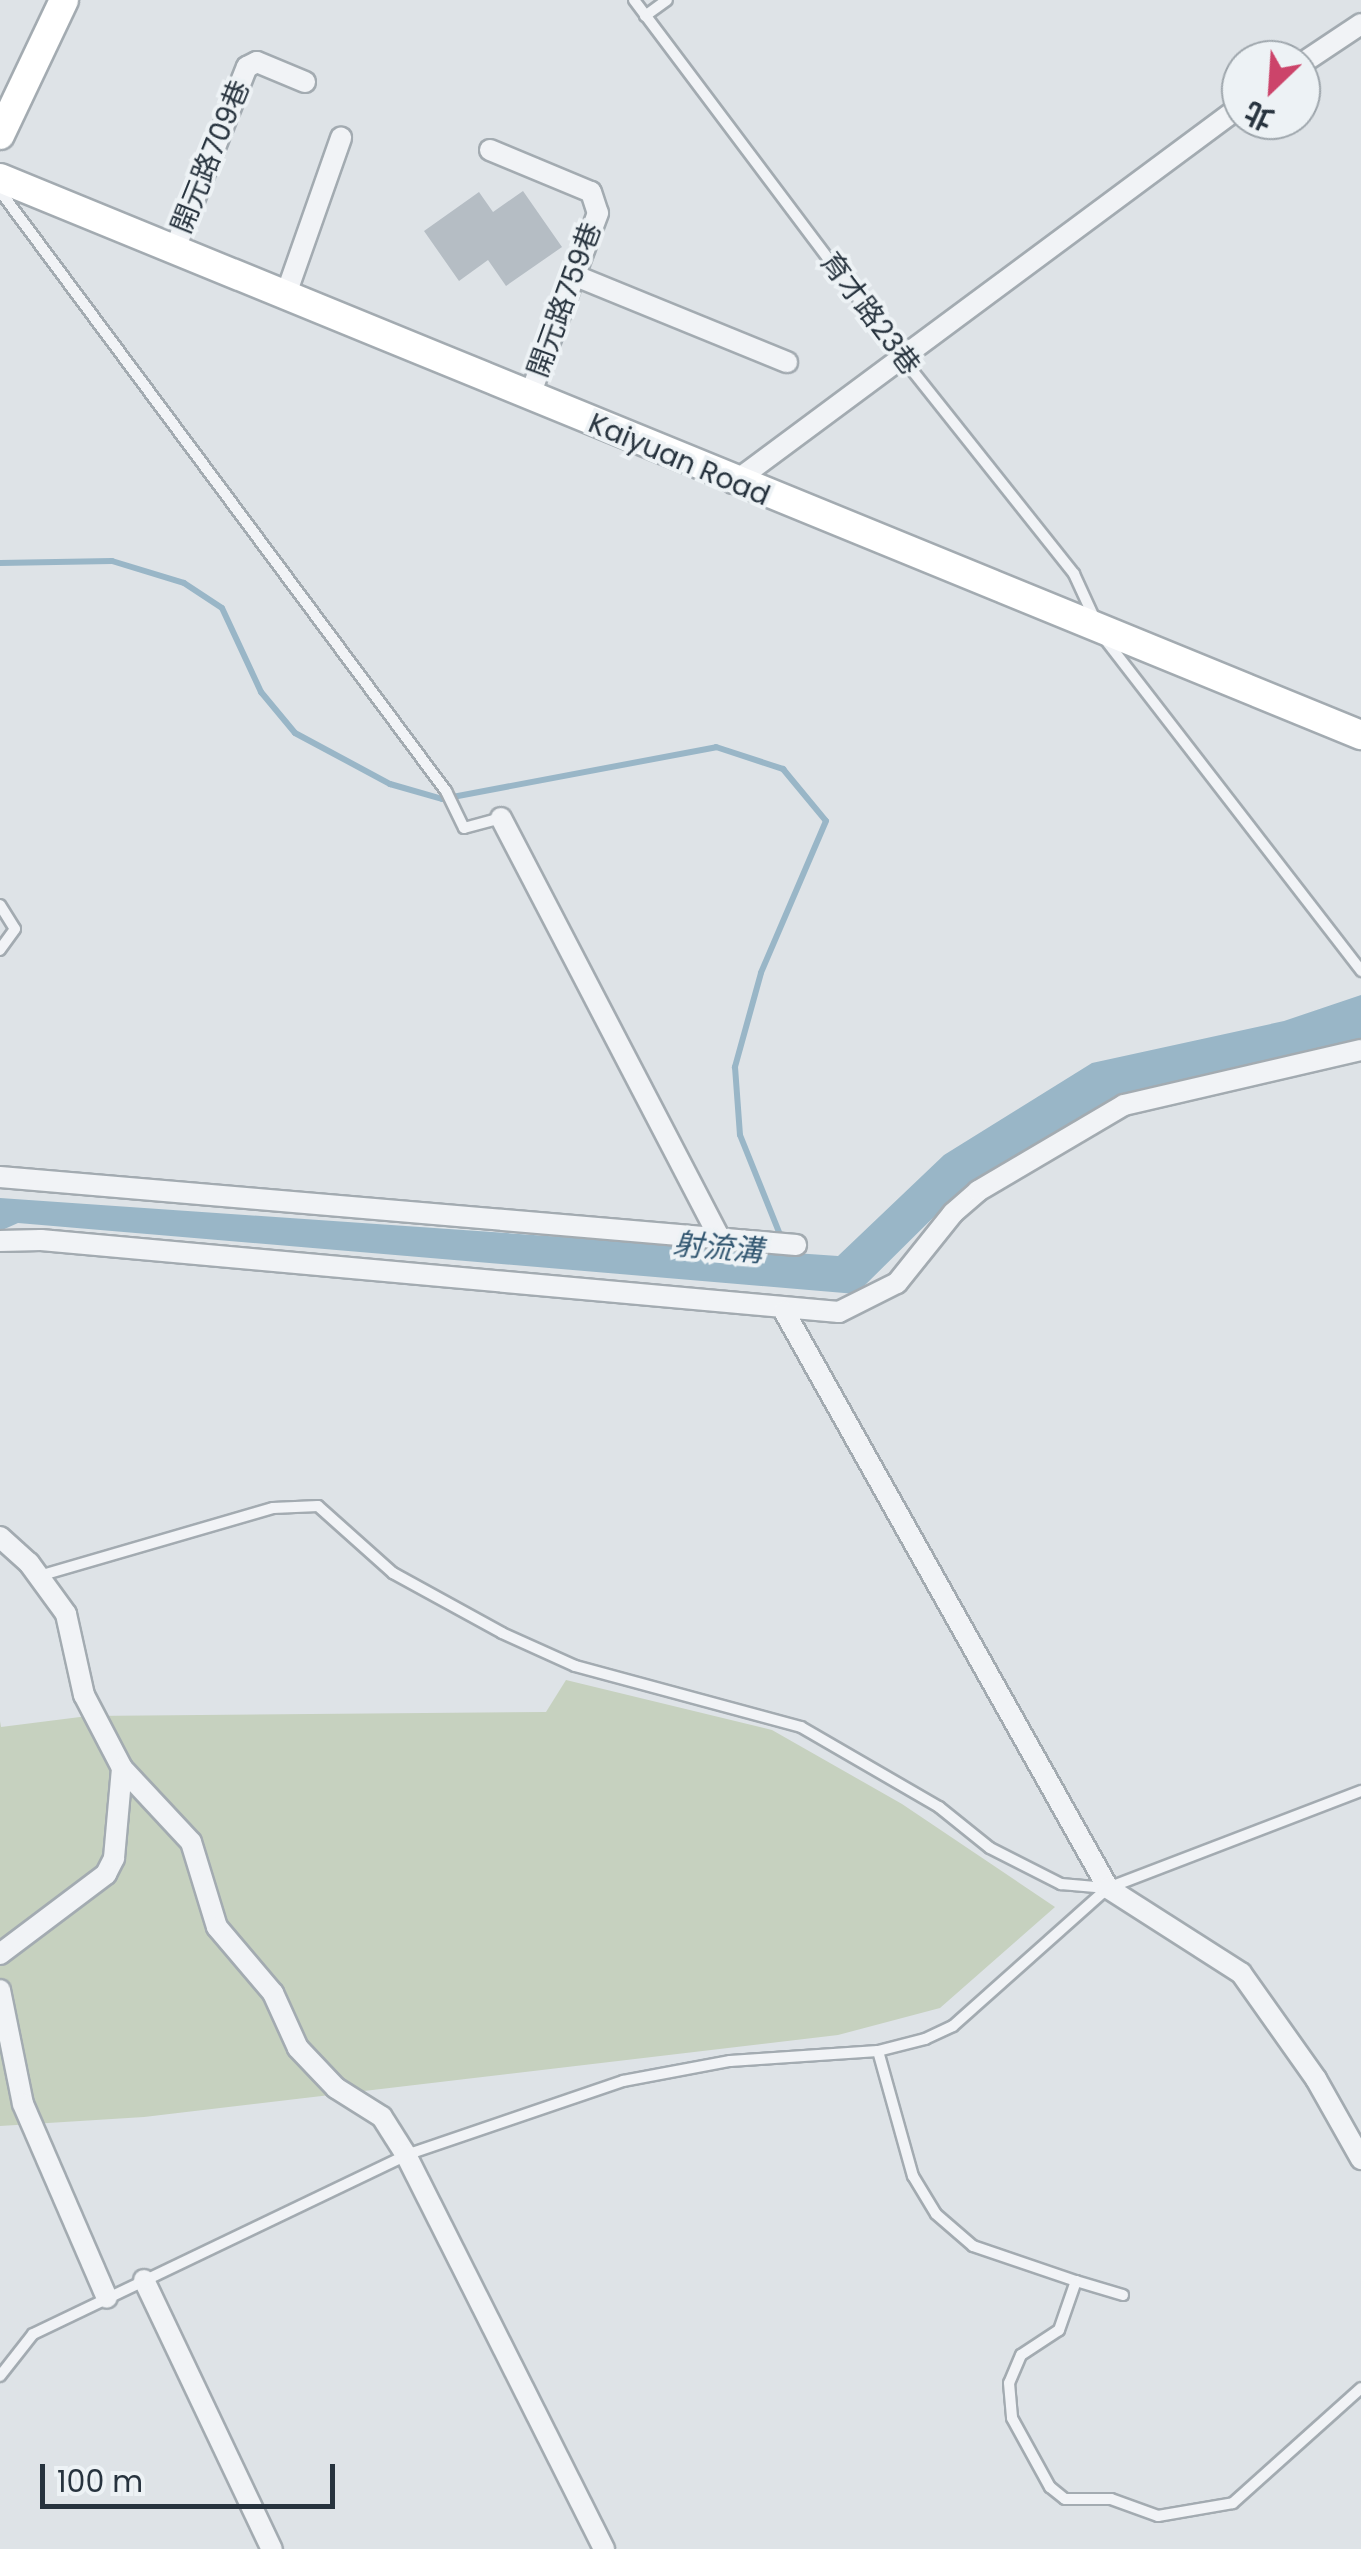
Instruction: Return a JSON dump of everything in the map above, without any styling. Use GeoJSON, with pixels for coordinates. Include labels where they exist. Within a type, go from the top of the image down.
{"type":"FeatureCollection","features":[{"type":"Feature","properties":{"kind":"main road"},"geometry":{"type":"LineString","coordinates":[[0,135],[64,0]]}},
{"type":"Feature","properties":{"kind":"main road","name":"Kaiyuan Road"},"geometry":{"type":"LineString","coordinates":[[0,178],[733,483],[1361,736]]}},
{"type":"Feature","properties":{"kind":"street"},"geometry":{"type":"LineString","coordinates":[[1321,51],[1361,24]]}},
{"type":"Feature","properties":{"kind":"street","name":"開元路709巷"},"geometry":{"type":"LineString","coordinates":[[174,250],[247,66],[257,62],[305,82]]}},
{"type":"Feature","properties":{"kind":"street"},"geometry":{"type":"LineString","coordinates":[[733,483],[904,360],[1221,121]]}},
{"type":"Feature","properties":{"kind":"street"},"geometry":{"type":"LineString","coordinates":[[285,296],[341,138]]}},
{"type":"Feature","properties":{"kind":"street","name":"開元路759巷"},"geometry":{"type":"LineString","coordinates":[[490,150],[590,192],[598,214],[529,398]]}},
{"type":"Feature","properties":{"kind":"street"},"geometry":{"type":"LineString","coordinates":[[576,276],[788,362]]}},
{"type":"Feature","properties":{"kind":"street"},"geometry":{"type":"LineString","coordinates":[[500,818],[720,1238]]}},
{"type":"Feature","properties":{"kind":"street"},"geometry":{"type":"LineString","coordinates":[[0,1241],[41,1240],[784,1310],[840,1312],[898,1283],[952,1213],[978,1191],[1124,1105],[1361,1050]]}},
{"type":"Feature","properties":{"kind":"street"},"geometry":{"type":"LineString","coordinates":[[0,1177],[796,1245]]}},
{"type":"Feature","properties":{"kind":"street"},"geometry":{"type":"LineString","coordinates":[[784,1310],[1108,1888],[1241,1973],[1316,2079],[1361,2158]]}},
{"type":"Feature","properties":{"kind":"street"},"geometry":{"type":"LineString","coordinates":[[0,1537],[38,1576],[66,1614],[84,1695],[122,1768],[191,1842],[217,1927],[272,1993],[298,2048],[336,2088],[382,2117],[406,2154],[604,2549]]}},
{"type":"Feature","properties":{"kind":"street"},"geometry":{"type":"LineString","coordinates":[[0,1954],[106,1874],[114,1858],[122,1768]]}},
{"type":"Feature","properties":{"kind":"street"},"geometry":{"type":"LineString","coordinates":[[0,1990],[23,2104],[107,2298]]}},
{"type":"Feature","properties":{"kind":"street"},"geometry":{"type":"LineString","coordinates":[[144,2280],[272,2549]]}},
{"type":"Feature","properties":{"kind":"lane","name":"育才路23巷"},"geometry":{"type":"LineString","coordinates":[[634,0],[904,360],[1074,574],[1093,605],[1098,630],[1361,970]]}},
{"type":"Feature","properties":{"kind":"lane"},"geometry":{"type":"LineString","coordinates":[[646,16],[667,0]]}},
{"type":"Feature","properties":{"kind":"lane"},"geometry":{"type":"LineString","coordinates":[[0,191],[446,791],[464,828],[500,818]]}},
{"type":"Feature","properties":{"kind":"lane"},"geometry":{"type":"LineString","coordinates":[[0,906],[15,929],[0,950]]}},
{"type":"Feature","properties":{"kind":"lane"},"geometry":{"type":"LineString","coordinates":[[38,1576],[273,1508],[318,1506],[393,1573],[502,1633],[575,1666],[801,1727],[939,1807],[990,1848],[1061,1884],[1108,1888]]}},
{"type":"Feature","properties":{"kind":"lane"},"geometry":{"type":"LineString","coordinates":[[0,2376],[33,2334],[406,2154],[623,2080],[730,2061],[878,2051],[953,2026],[1108,1888],[1361,1791]]}},
{"type":"Feature","properties":{"kind":"lane"},"geometry":{"type":"LineString","coordinates":[[878,2051],[914,2176],[936,2214],[973,2246],[1123,2294]]}},
{"type":"Feature","properties":{"kind":"lane"},"geometry":{"type":"LineString","coordinates":[[1076,2281],[1059,2330],[1021,2356],[1008,2383],[1012,2418],[1050,2487],[1065,2499],[1111,2499],[1158,2516],[1233,2503],[1361,2388]]}},
{"type":"Feature","properties":{"kind":"green space"},"geometry":{"type":"Polygon","coordinates":[[[566,1680],[772,1730],[902,1804],[1055,1907],[940,2008],[838,2035],[144,2117],[0,2126],[0,1721],[1,1727],[88,1716],[546,1712],[566,1680]]]}},
{"type":"Feature","properties":{"kind":"water","name":"射流溝"},"geometry":{"type":"Polygon","coordinates":[[[1361,995],[1361,1040],[1131,1093],[957,1194],[856,1294],[18,1223],[0,1231],[0,1198],[838,1256],[944,1155],[1092,1063],[1284,1021],[1361,995]]]}},
{"type":"Feature","properties":{"kind":"building"},"geometry":{"type":"Polygon","coordinates":[[[523,191],[562,247],[506,286],[488,260],[459,281],[424,231],[479,192],[493,212],[523,191]]]}},
{"type":"Feature","properties":{"kind":"waterway","name":"射流溝"},"geometry":{"type":"LineString","coordinates":[[0,563],[112,561],[184,583],[222,608],[261,692],[295,733],[390,784],[442,799],[716,747],[783,769],[826,821],[761,973],[735,1067],[740,1135],[781,1237]]}}]}
